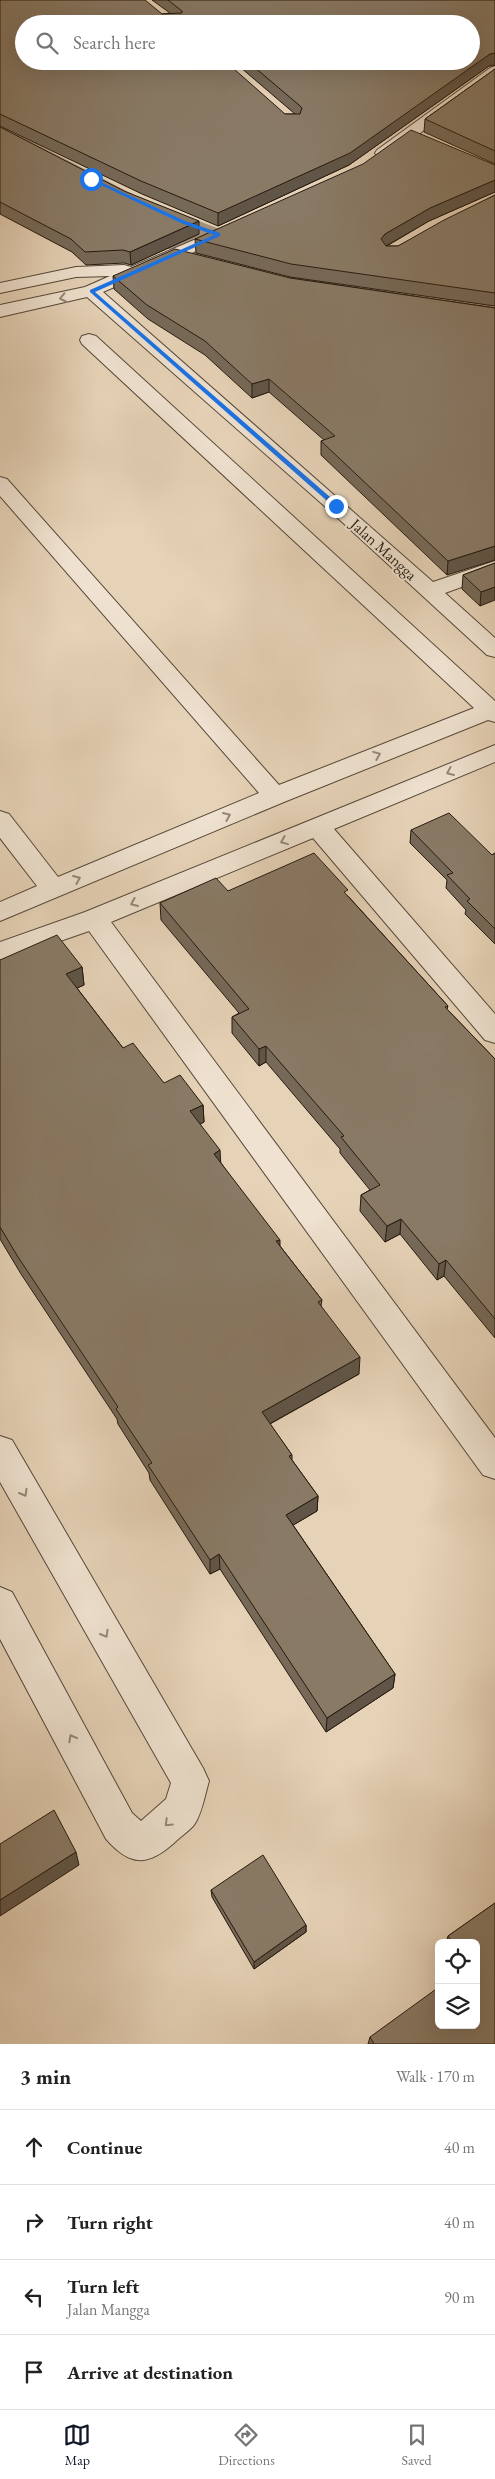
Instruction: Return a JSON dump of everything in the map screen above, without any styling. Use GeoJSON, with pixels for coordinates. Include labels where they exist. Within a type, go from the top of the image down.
{"type":"FeatureCollection","features":[{"type":"Feature","properties":{"kind":"street"},"geometry":{"type":"LineString","coordinates":[[372,161],[495,71]]}},
{"type":"Feature","properties":{"kind":"street"},"geometry":{"type":"LineString","coordinates":[[411,134],[428,141]]}},
{"type":"Feature","properties":{"kind":"street"},"geometry":{"type":"LineString","coordinates":[[0,311],[92,291],[172,254],[193,254],[217,235],[243,224]]}},
{"type":"Feature","properties":{"kind":"street"},"geometry":{"type":"LineString","coordinates":[[192,225],[217,235]]}},
{"type":"Feature","properties":{"kind":"street"},"geometry":{"type":"LineString","coordinates":[[0,288],[76,272],[141,269]]}},
{"type":"Feature","properties":{"kind":"street","name":"Jalan Mangga"},"geometry":{"type":"LineString","coordinates":[[92,291],[495,650]]}},
{"type":"Feature","properties":{"kind":"street"},"geometry":{"type":"LineString","coordinates":[[0,912],[275,796],[493,712],[89,340]]}},
{"type":"Feature","properties":{"kind":"street"},"geometry":{"type":"LineString","coordinates":[[0,483],[275,796]]}},
{"type":"Feature","properties":{"kind":"street"},"geometry":{"type":"LineString","coordinates":[[430,591],[495,568]]}},
{"type":"Feature","properties":{"kind":"street"},"geometry":{"type":"LineString","coordinates":[[0,952],[94,919],[495,753]]}},
{"type":"Feature","properties":{"kind":"street"},"geometry":{"type":"LineString","coordinates":[[0,820],[53,889]]}},
{"type":"Feature","properties":{"kind":"street"},"geometry":{"type":"LineString","coordinates":[[318,827],[495,1033]]}},
{"type":"Feature","properties":{"kind":"street"},"geometry":{"type":"LineString","coordinates":[[94,919],[495,1464]]}},
{"type":"Feature","properties":{"kind":"street"},"geometry":{"type":"LineString","coordinates":[[0,1451],[190,1781],[181,1811],[147,1841],[133,1841],[120,1826],[0,1604]]}},
{"type":"Feature","properties":{"kind":"building"},"geometry":{"type":"Polygon","coordinates":[[[0,0],[145,0],[162,14],[182,13],[168,0],[495,0],[495,53],[480,61],[480,15],[15,15],[15,70],[235,70],[285,114],[300,114],[302,108],[258,70],[467,70],[350,153],[218,213],[141,181],[0,114],[0,0]]]}},
{"type":"Feature","properties":{"kind":"building"},"geometry":{"type":"Polygon","coordinates":[[[495,69],[495,151],[425,119],[495,69]]]}},
{"type":"Feature","properties":{"kind":"building"},"geometry":{"type":"Polygon","coordinates":[[[0,127],[124,191],[199,221],[130,252],[123,250],[85,252],[71,239],[0,202],[0,127]]]}},
{"type":"Feature","properties":{"kind":"building"},"geometry":{"type":"Polygon","coordinates":[[[411,130],[495,165],[495,180],[430,208],[385,234],[381,239],[386,246],[398,246],[444,220],[495,195],[495,293],[291,264],[195,239],[363,164],[411,130]]]}},
{"type":"Feature","properties":{"kind":"building"},"geometry":{"type":"Polygon","coordinates":[[[175,249],[290,278],[495,308],[495,546],[448,561],[321,441],[335,436],[269,379],[252,384],[205,341],[147,305],[113,276],[175,249]]]}},
{"type":"Feature","properties":{"kind":"building"},"geometry":{"type":"Polygon","coordinates":[[[495,563],[495,587],[481,592],[463,575],[495,563]]]}},
{"type":"Feature","properties":{"kind":"building"},"geometry":{"type":"Polygon","coordinates":[[[449,813],[492,855],[495,853],[495,929],[467,901],[470,899],[447,875],[453,873],[411,830],[449,813]]]}},
{"type":"Feature","properties":{"kind":"building"},"geometry":{"type":"Polygon","coordinates":[[[314,853],[348,890],[344,892],[448,1006],[445,1007],[495,1059],[495,1319],[446,1260],[439,1264],[401,1219],[387,1226],[361,1195],[380,1185],[341,1137],[344,1136],[266,1046],[259,1049],[232,1017],[249,1009],[160,903],[216,878],[228,891],[314,853]]]}},
{"type":"Feature","properties":{"kind":"building"},"geometry":{"type":"Polygon","coordinates":[[[57,935],[82,967],[66,974],[123,1048],[133,1043],[164,1083],[180,1075],[203,1105],[190,1111],[220,1150],[214,1154],[280,1240],[276,1241],[322,1300],[318,1302],[360,1357],[262,1412],[292,1455],[289,1456],[318,1496],[286,1515],[395,1674],[327,1718],[219,1554],[210,1560],[148,1465],[152,1463],[116,1409],[118,1407],[0,1227],[0,960],[57,935]]]}},
{"type":"Feature","properties":{"kind":"building"},"geometry":{"type":"Polygon","coordinates":[[[54,1810],[76,1852],[0,1900],[0,1844],[54,1810]]]}},
{"type":"Feature","properties":{"kind":"building"},"geometry":{"type":"Polygon","coordinates":[[[263,1855],[306,1925],[254,1962],[211,1890],[263,1855]]]}},
{"type":"Feature","properties":{"kind":"building"},"geometry":{"type":"Polygon","coordinates":[[[495,1903],[495,2044],[374,2044],[370,2037],[435,1990],[435,2029],[480,2029],[480,1939],[450,1939],[448,1936],[495,1903]]]}},
{"type":"Feature","properties":{"kind":"waterway"},"geometry":{"type":"LineString","coordinates":[[0,146],[118,209],[255,263],[373,287],[495,295]]}},
{"type":"Feature","properties":{"kind":"route"},"geometry":{"type":"LineString","coordinates":[[91,179],[183,222],[219,234],[92,291],[102,302],[336,506]]}}]}
